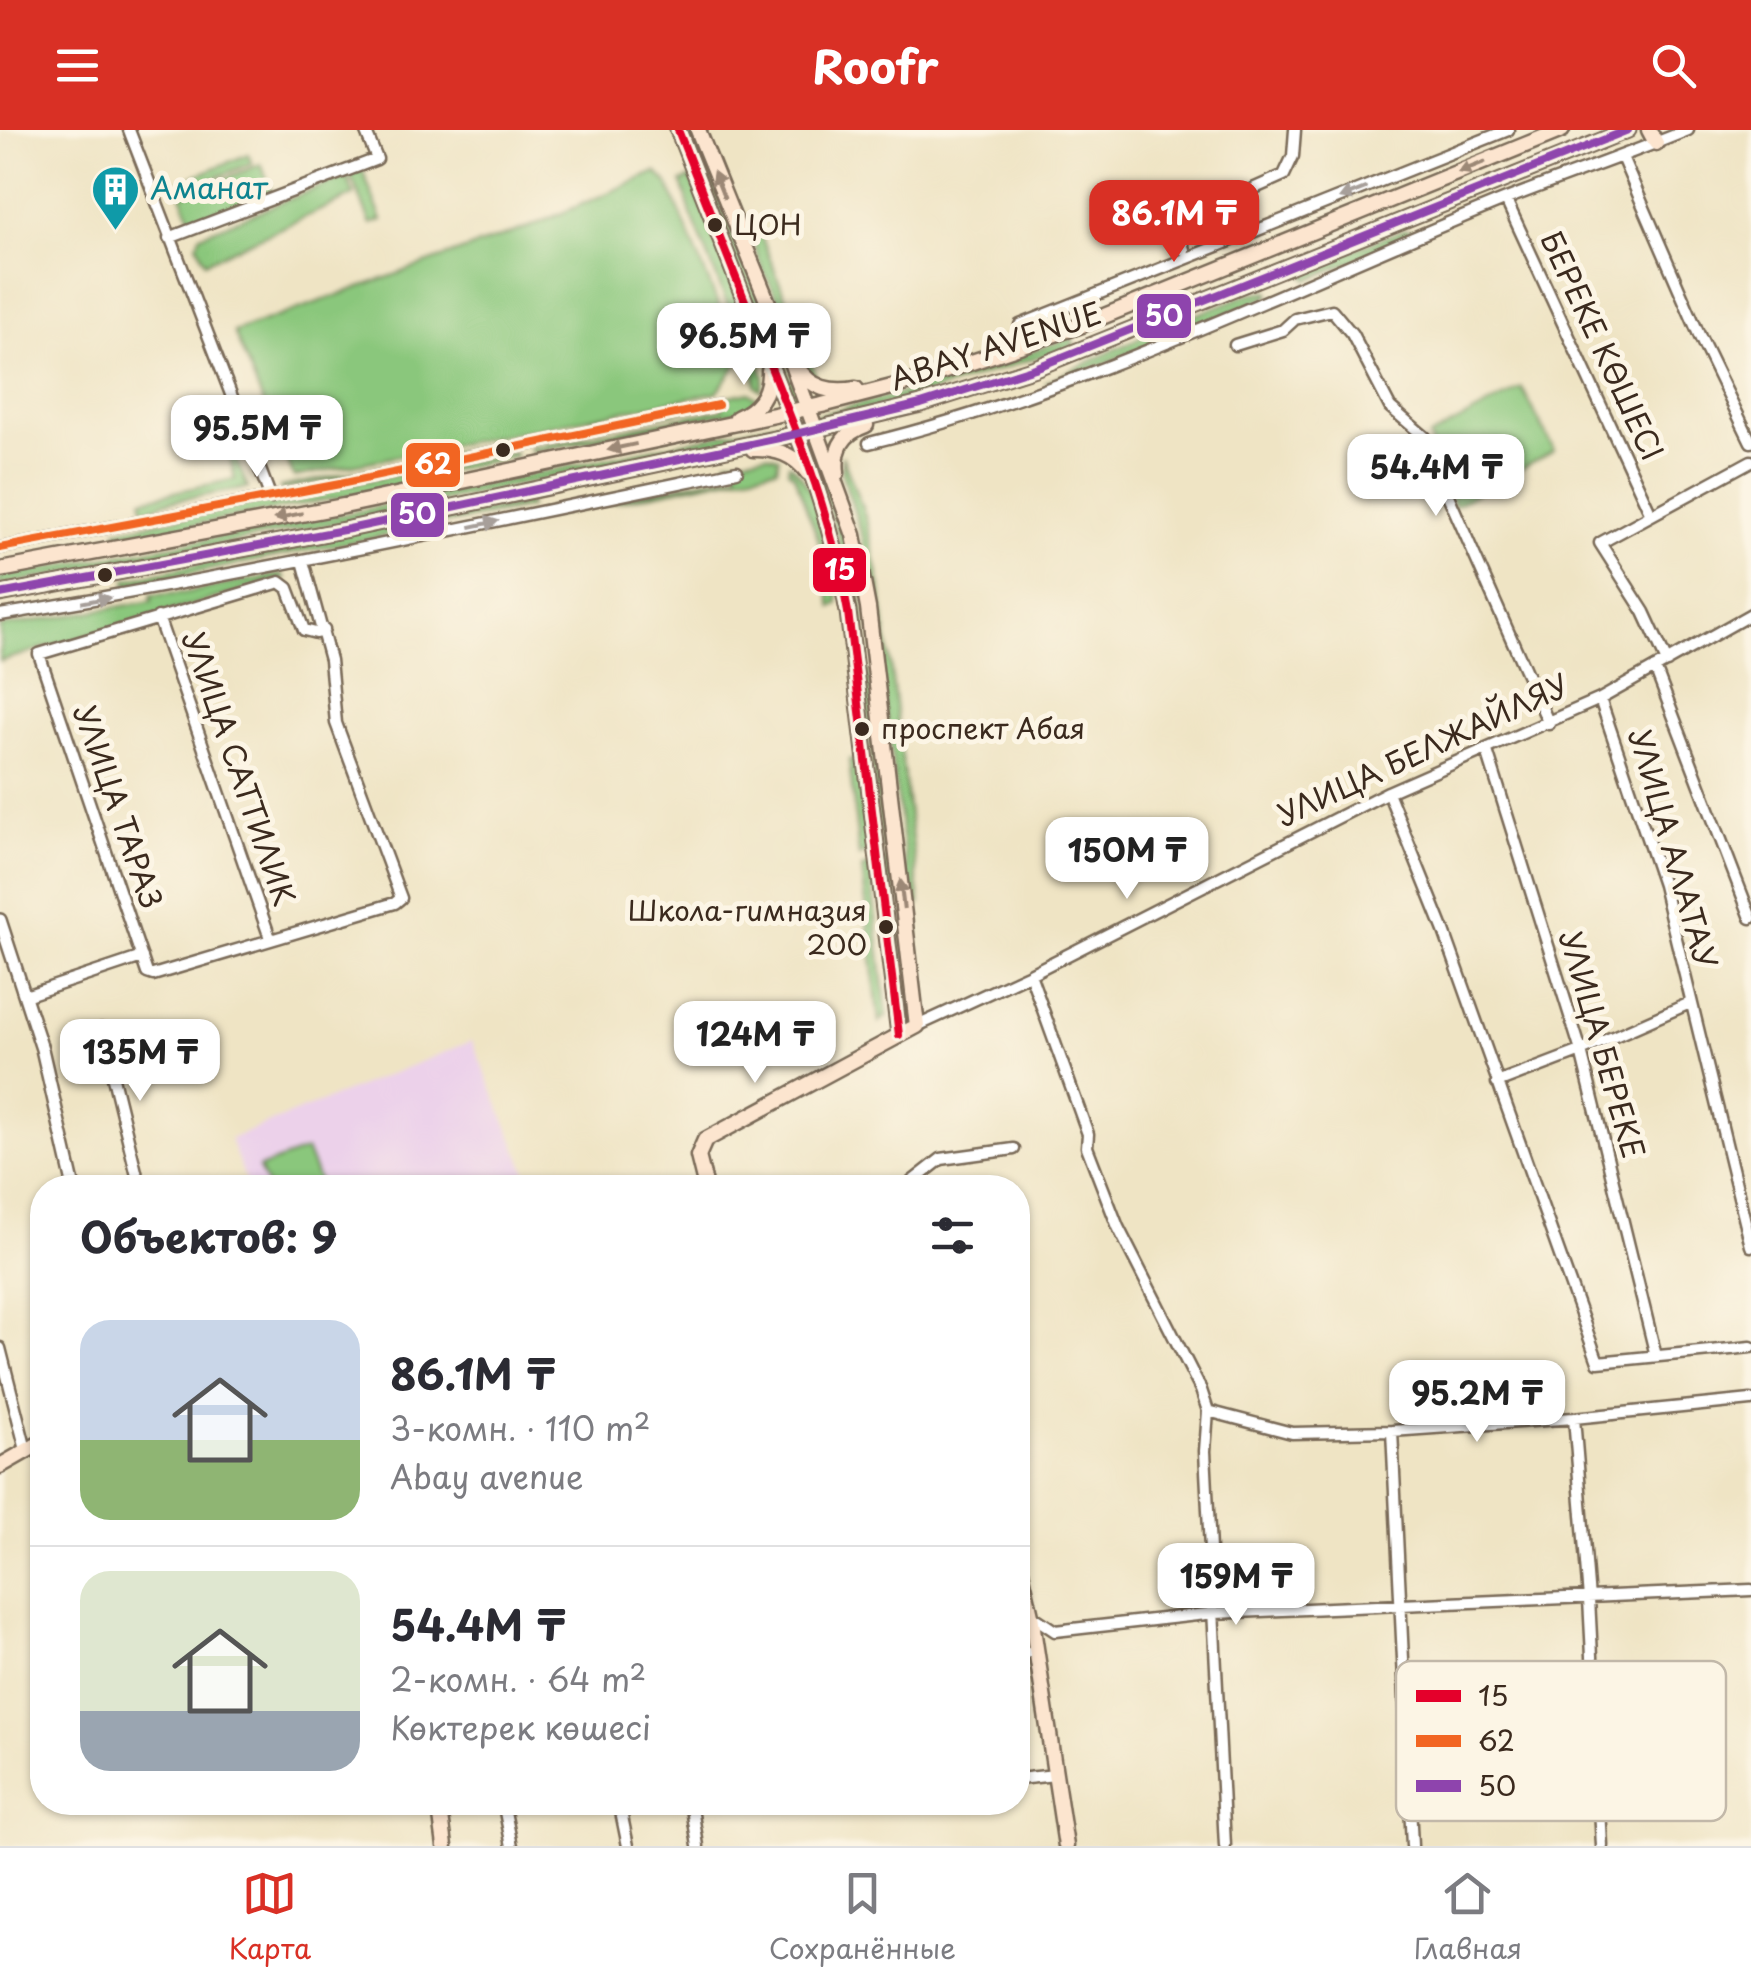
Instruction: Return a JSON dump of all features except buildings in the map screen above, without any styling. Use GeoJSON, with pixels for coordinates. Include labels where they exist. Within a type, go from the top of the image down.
{"type":"FeatureCollection","features":[{"type":"Feature","properties":{"kind":"main road"},"geometry":{"type":"LineString","coordinates":[[678,130],[764,344],[822,501],[840,565],[899,1035]]}},
{"type":"Feature","properties":{"kind":"main road"},"geometry":{"type":"LineString","coordinates":[[698,130],[841,494],[858,560],[917,1026]]}},
{"type":"Feature","properties":{"kind":"main road","name":"ABAY AVENUE"},"geometry":{"type":"LineString","coordinates":[[4,569],[325,510],[915,382],[1082,325],[1562,130]]}},
{"type":"Feature","properties":{"kind":"main road","name":"ABAY AVENUE"},"geometry":{"type":"LineString","coordinates":[[6,593],[348,529],[921,404],[1035,368],[1628,130]]}},
{"type":"Feature","properties":{"kind":"main road"},"geometry":{"type":"LineString","coordinates":[[1082,325],[1091,346]]}},
{"type":"Feature","properties":{"kind":"main road"},"geometry":{"type":"LineString","coordinates":[[783,340],[806,380],[830,391],[915,382]]}},
{"type":"Feature","properties":{"kind":"main road"},"geometry":{"type":"LineString","coordinates":[[717,427],[745,415],[763,398],[770,375],[764,344]]}},
{"type":"Feature","properties":{"kind":"main road"},"geometry":{"type":"LineString","coordinates":[[841,494],[836,455],[844,438],[853,429],[921,404]]}},
{"type":"Feature","properties":{"kind":"main road"},"geometry":{"type":"LineString","coordinates":[[722,450],[763,448],[790,456],[808,472],[822,501]]}},
{"type":"Feature","properties":{"kind":"main road"},"geometry":{"type":"LineString","coordinates":[[855,668],[874,663]]}},
{"type":"Feature","properties":{"kind":"main road"},"geometry":{"type":"LineString","coordinates":[[878,856],[896,851]]}},
{"type":"Feature","properties":{"kind":"main road","name":"УЛИЦА БЕЛЖАЙЛЯУ"},"geometry":{"type":"LineString","coordinates":[[703,1175],[698,1156],[705,1140],[720,1129],[917,1026]]}},
{"type":"Feature","properties":{"kind":"main road"},"geometry":{"type":"LineString","coordinates":[[0,1466],[30,1448]]}},
{"type":"Feature","properties":{"kind":"main road"},"geometry":{"type":"LineString","coordinates":[[1030,1611],[1066,1846]]}},
{"type":"Feature","properties":{"kind":"main road"},"geometry":{"type":"LineString","coordinates":[[441,1815],[445,1846]]}},
{"type":"Feature","properties":{"kind":"street"},"geometry":{"type":"LineString","coordinates":[[129,130],[272,498]]}},
{"type":"Feature","properties":{"kind":"street"},"geometry":{"type":"LineString","coordinates":[[169,238],[377,159],[365,130]]}},
{"type":"Feature","properties":{"kind":"street"},"geometry":{"type":"LineString","coordinates":[[1184,250],[1182,220],[1284,175],[1293,156],[1294,130]]}},
{"type":"Feature","properties":{"kind":"street"},"geometry":{"type":"LineString","coordinates":[[1470,130],[1476,143]]}},
{"type":"Feature","properties":{"kind":"street"},"geometry":{"type":"LineString","coordinates":[[1028,344],[1020,325],[1508,130]]}},
{"type":"Feature","properties":{"kind":"street"},"geometry":{"type":"LineString","coordinates":[[869,443],[1019,402],[1506,200],[1622,158],[1653,137],[1688,130]]}},
{"type":"Feature","properties":{"kind":"street"},"geometry":{"type":"LineString","coordinates":[[1622,158],[1700,337],[1751,442]]}},
{"type":"Feature","properties":{"kind":"street","name":"БЕРЕКЕ КӨШЕСІ"},"geometry":{"type":"LineString","coordinates":[[1506,200],[1651,514]]}},
{"type":"Feature","properties":{"kind":"street"},"geometry":{"type":"LineString","coordinates":[[1236,345],[1283,330],[1295,318],[1332,310],[1352,334],[1390,407],[1425,437],[1442,484],[1549,724]]}},
{"type":"Feature","properties":{"kind":"street"},"geometry":{"type":"LineString","coordinates":[[4,569],[2,548],[272,498],[718,406]]}},
{"type":"Feature","properties":{"kind":"street"},"geometry":{"type":"LineString","coordinates":[[520,446],[526,467]]}},
{"type":"Feature","properties":{"kind":"street"},"geometry":{"type":"LineString","coordinates":[[1667,662],[1644,612],[1600,542],[1751,461]]}},
{"type":"Feature","properties":{"kind":"street"},"geometry":{"type":"LineString","coordinates":[[0,615],[302,561],[737,471]]}},
{"type":"Feature","properties":{"kind":"street"},"geometry":{"type":"LineString","coordinates":[[532,490],[538,512]]}},
{"type":"Feature","properties":{"kind":"street"},"geometry":{"type":"LineString","coordinates":[[270,938],[395,903],[400,898],[336,723],[324,629],[302,561]]}},
{"type":"Feature","properties":{"kind":"street"},"geometry":{"type":"LineString","coordinates":[[158,617],[280,582],[288,588],[300,626],[309,632],[324,629]]}},
{"type":"Feature","properties":{"kind":"street"},"geometry":{"type":"LineString","coordinates":[[6,593],[15,612]]}},
{"type":"Feature","properties":{"kind":"street","name":"УЛИЦА БЕЛЖАЙЛЯУ"},"geometry":{"type":"LineString","coordinates":[[917,1026],[1030,974],[1388,792],[1600,699],[1751,614]]}},
{"type":"Feature","properties":{"kind":"street","name":"УЛИЦА ТАРАЗ"},"geometry":{"type":"LineString","coordinates":[[158,617],[42,652],[38,657],[142,957],[152,975],[270,938]]}},
{"type":"Feature","properties":{"kind":"street","name":"УЛИЦА САТТИЛИК"},"geometry":{"type":"LineString","coordinates":[[158,617],[270,938]]}},
{"type":"Feature","properties":{"kind":"street"},"geometry":{"type":"LineString","coordinates":[[1655,668],[1751,918]]}},
{"type":"Feature","properties":{"kind":"street","name":"УЛИЦА АЛАТАУ"},"geometry":{"type":"LineString","coordinates":[[1600,699],[1663,885],[1751,1246]]}},
{"type":"Feature","properties":{"kind":"street","name":"УЛИЦА БЕРЕКЕ"},"geometry":{"type":"LineString","coordinates":[[1487,751],[1581,1051],[1656,1356]]}},
{"type":"Feature","properties":{"kind":"street"},"geometry":{"type":"LineString","coordinates":[[1388,792],[1444,931],[1598,1362],[1751,1346]]}},
{"type":"Feature","properties":{"kind":"street"},"geometry":{"type":"LineString","coordinates":[[0,920],[42,1050],[71,1175]]}},
{"type":"Feature","properties":{"kind":"street"},"geometry":{"type":"LineString","coordinates":[[24,996],[142,957]]}},
{"type":"Feature","properties":{"kind":"street"},"geometry":{"type":"LineString","coordinates":[[1030,974],[1118,1227],[1208,1410],[1206,1451],[1225,1846]]}},
{"type":"Feature","properties":{"kind":"street"},"geometry":{"type":"LineString","coordinates":[[1497,1082],[1690,1004]]}},
{"type":"Feature","properties":{"kind":"street"},"geometry":{"type":"LineString","coordinates":[[102,1029],[137,1175]]}},
{"type":"Feature","properties":{"kind":"street"},"geometry":{"type":"LineString","coordinates":[[920,1175],[941,1158],[1014,1148]]}},
{"type":"Feature","properties":{"kind":"street"},"geometry":{"type":"LineString","coordinates":[[0,1348],[26,1450]]}},
{"type":"Feature","properties":{"kind":"street"},"geometry":{"type":"LineString","coordinates":[[1208,1410],[1292,1433],[1392,1431],[1574,1418],[1751,1400]]}},
{"type":"Feature","properties":{"kind":"street"},"geometry":{"type":"LineString","coordinates":[[1574,1418],[1592,1661]]}},
{"type":"Feature","properties":{"kind":"street"},"geometry":{"type":"LineString","coordinates":[[1392,1431],[1403,1661]]}},
{"type":"Feature","properties":{"kind":"street"},"geometry":{"type":"LineString","coordinates":[[1031,1615],[1056,1631],[1215,1613],[1751,1590]]}},
{"type":"Feature","properties":{"kind":"street"},"geometry":{"type":"LineString","coordinates":[[1030,1652],[1036,1651]]}},
{"type":"Feature","properties":{"kind":"street"},"geometry":{"type":"LineString","coordinates":[[1030,1778],[1055,1775]]}},
{"type":"Feature","properties":{"kind":"street"},"geometry":{"type":"LineString","coordinates":[[506,1815],[512,1846]]}},
{"type":"Feature","properties":{"kind":"street"},"geometry":{"type":"LineString","coordinates":[[622,1815],[628,1846]]}},
{"type":"Feature","properties":{"kind":"street"},"geometry":{"type":"LineString","coordinates":[[693,1815],[698,1846]]}},
{"type":"Feature","properties":{"kind":"street"},"geometry":{"type":"LineString","coordinates":[[1411,1821],[1412,1846]]}},
{"type":"Feature","properties":{"kind":"street"},"geometry":{"type":"LineString","coordinates":[[1601,1821],[1602,1846]]}},
{"type":"Feature","properties":{"kind":"shaded area"},"geometry":{"type":"Polygon","coordinates":[[[472,1041],[528,1175],[243,1175],[230,1139],[472,1041]]]}},
{"type":"Feature","properties":{"kind":"green space"},"geometry":{"type":"Polygon","coordinates":[[[248,154],[252,163],[185,190],[186,194],[261,164],[273,193],[193,224],[178,187],[180,182],[248,154]]]}},
{"type":"Feature","properties":{"kind":"green space"},"geometry":{"type":"Polygon","coordinates":[[[362,169],[382,220],[371,224],[350,174],[362,169]]]}},
{"type":"Feature","properties":{"kind":"green space"},"geometry":{"type":"Polygon","coordinates":[[[709,171],[799,400],[790,403],[700,174],[709,171]]]}},
{"type":"Feature","properties":{"kind":"green space"},"geometry":{"type":"Polygon","coordinates":[[[656,172],[668,184],[741,359],[717,392],[294,477],[234,332],[532,226],[656,172]]]}},
{"type":"Feature","properties":{"kind":"green space"},"geometry":{"type":"Polygon","coordinates":[[[347,176],[354,195],[205,262],[197,244],[200,235],[347,176]]]}},
{"type":"Feature","properties":{"kind":"green space"},"geometry":{"type":"Polygon","coordinates":[[[691,178],[734,284],[764,377],[761,390],[756,386],[755,373],[691,214],[682,182],[691,178]]]}},
{"type":"Feature","properties":{"kind":"green space"},"geometry":{"type":"Polygon","coordinates":[[[1405,229],[1415,234],[1308,280],[1305,276],[1325,261],[1405,229]]]}},
{"type":"Feature","properties":{"kind":"green space"},"geometry":{"type":"Polygon","coordinates":[[[760,233],[815,373],[812,378],[763,271],[753,236],[760,233]]]}},
{"type":"Feature","properties":{"kind":"green space"},"geometry":{"type":"Polygon","coordinates":[[[1268,291],[1269,296],[1058,382],[1045,383],[1150,333],[1249,294],[1268,291]]]}},
{"type":"Feature","properties":{"kind":"green space"},"geometry":{"type":"Polygon","coordinates":[[[1072,338],[1074,345],[919,396],[820,421],[815,416],[918,389],[1072,338]]]}},
{"type":"Feature","properties":{"kind":"green space"},"geometry":{"type":"Polygon","coordinates":[[[1522,388],[1554,450],[1454,506],[1429,437],[1522,388]]]}},
{"type":"Feature","properties":{"kind":"green space"},"geometry":{"type":"Polygon","coordinates":[[[749,392],[758,399],[743,410],[531,452],[530,448],[723,409],[722,403],[528,442],[527,438],[749,392]]]}},
{"type":"Feature","properties":{"kind":"green space"},"geometry":{"type":"Polygon","coordinates":[[[221,421],[248,488],[165,502],[144,512],[142,499],[235,479],[221,421]]]}},
{"type":"Feature","properties":{"kind":"green space"},"geometry":{"type":"Polygon","coordinates":[[[784,421],[789,425],[785,428],[347,521],[0,585],[0,577],[345,514],[784,421]]]}},
{"type":"Feature","properties":{"kind":"green space"},"geometry":{"type":"Polygon","coordinates":[[[812,439],[851,551],[861,598],[866,660],[860,660],[839,538],[807,440],[812,439]]]}},
{"type":"Feature","properties":{"kind":"green space"},"geometry":{"type":"Polygon","coordinates":[[[496,444],[497,448],[281,490],[280,487],[496,444]]]}},
{"type":"Feature","properties":{"kind":"green space"},"geometry":{"type":"Polygon","coordinates":[[[514,452],[515,456],[443,472],[412,484],[150,533],[117,534],[117,530],[514,452]]]}},
{"type":"Feature","properties":{"kind":"green space"},"geometry":{"type":"Polygon","coordinates":[[[766,454],[779,457],[777,468],[540,518],[538,515],[738,473],[736,465],[729,466],[727,460],[766,454]]]}},
{"type":"Feature","properties":{"kind":"green space"},"geometry":{"type":"Polygon","coordinates":[[[842,455],[866,518],[881,590],[920,904],[914,905],[910,896],[863,538],[842,474],[842,455]]]}},
{"type":"Feature","properties":{"kind":"green space"},"geometry":{"type":"Polygon","coordinates":[[[789,464],[809,489],[822,524],[838,595],[838,604],[832,607],[818,538],[794,475],[788,470],[789,464]]]}},
{"type":"Feature","properties":{"kind":"green space"},"geometry":{"type":"Polygon","coordinates":[[[528,503],[529,507],[127,586],[126,580],[417,518],[456,516],[528,503]]]}},
{"type":"Feature","properties":{"kind":"green space"},"geometry":{"type":"Polygon","coordinates":[[[282,574],[285,578],[0,661],[0,627],[152,601],[151,595],[185,593],[282,574]]]}},
{"type":"Feature","properties":{"kind":"green space"},"geometry":{"type":"Polygon","coordinates":[[[868,669],[889,849],[882,847],[862,670],[868,669]]]}},
{"type":"Feature","properties":{"kind":"green space"},"geometry":{"type":"Polygon","coordinates":[[[853,759],[864,774],[869,842],[869,851],[859,856],[849,760],[853,759]]]}},
{"type":"Feature","properties":{"kind":"green space"},"geometry":{"type":"Polygon","coordinates":[[[891,857],[909,1010],[900,1015],[884,861],[891,857]]]}},
{"type":"Feature","properties":{"kind":"green space"},"geometry":{"type":"Polygon","coordinates":[[[870,865],[887,1016],[879,1022],[862,868],[870,865]]]}},
{"type":"Feature","properties":{"kind":"green space"},"geometry":{"type":"Polygon","coordinates":[[[306,1150],[316,1175],[262,1175],[259,1168],[306,1150]]]}},
{"type":"Feature","properties":{"kind":"transit line","name":"15"},"geometry":{"type":"LineString","coordinates":[[678,130],[803,449],[835,550],[848,612],[899,1035]]}},
{"type":"Feature","properties":{"kind":"transit line","name":"50"},"geometry":{"type":"LineString","coordinates":[[0,594],[349,529],[921,404],[1035,368],[1628,130]]}},
{"type":"Feature","properties":{"kind":"transit line","name":"62"},"geometry":{"type":"LineString","coordinates":[[0,548],[340,484],[718,405]]}},
{"type":"Feature","properties":{"kind":"place","name":"ЦОН"},"geometry":{"type":"Point","coordinates":[715,225]}},
{"type":"Feature","properties":{"kind":"place","name":"Аманат"},"geometry":{"type":"Point","coordinates":[115,232]}},
{"type":"Feature","properties":{"kind":"place","name":"проспект Абая"},"geometry":{"type":"Point","coordinates":[862,729]}},
{"type":"Feature","properties":{"kind":"place","name":"Школа-гимназия 200"},"geometry":{"type":"Point","coordinates":[886,927]}}]}
